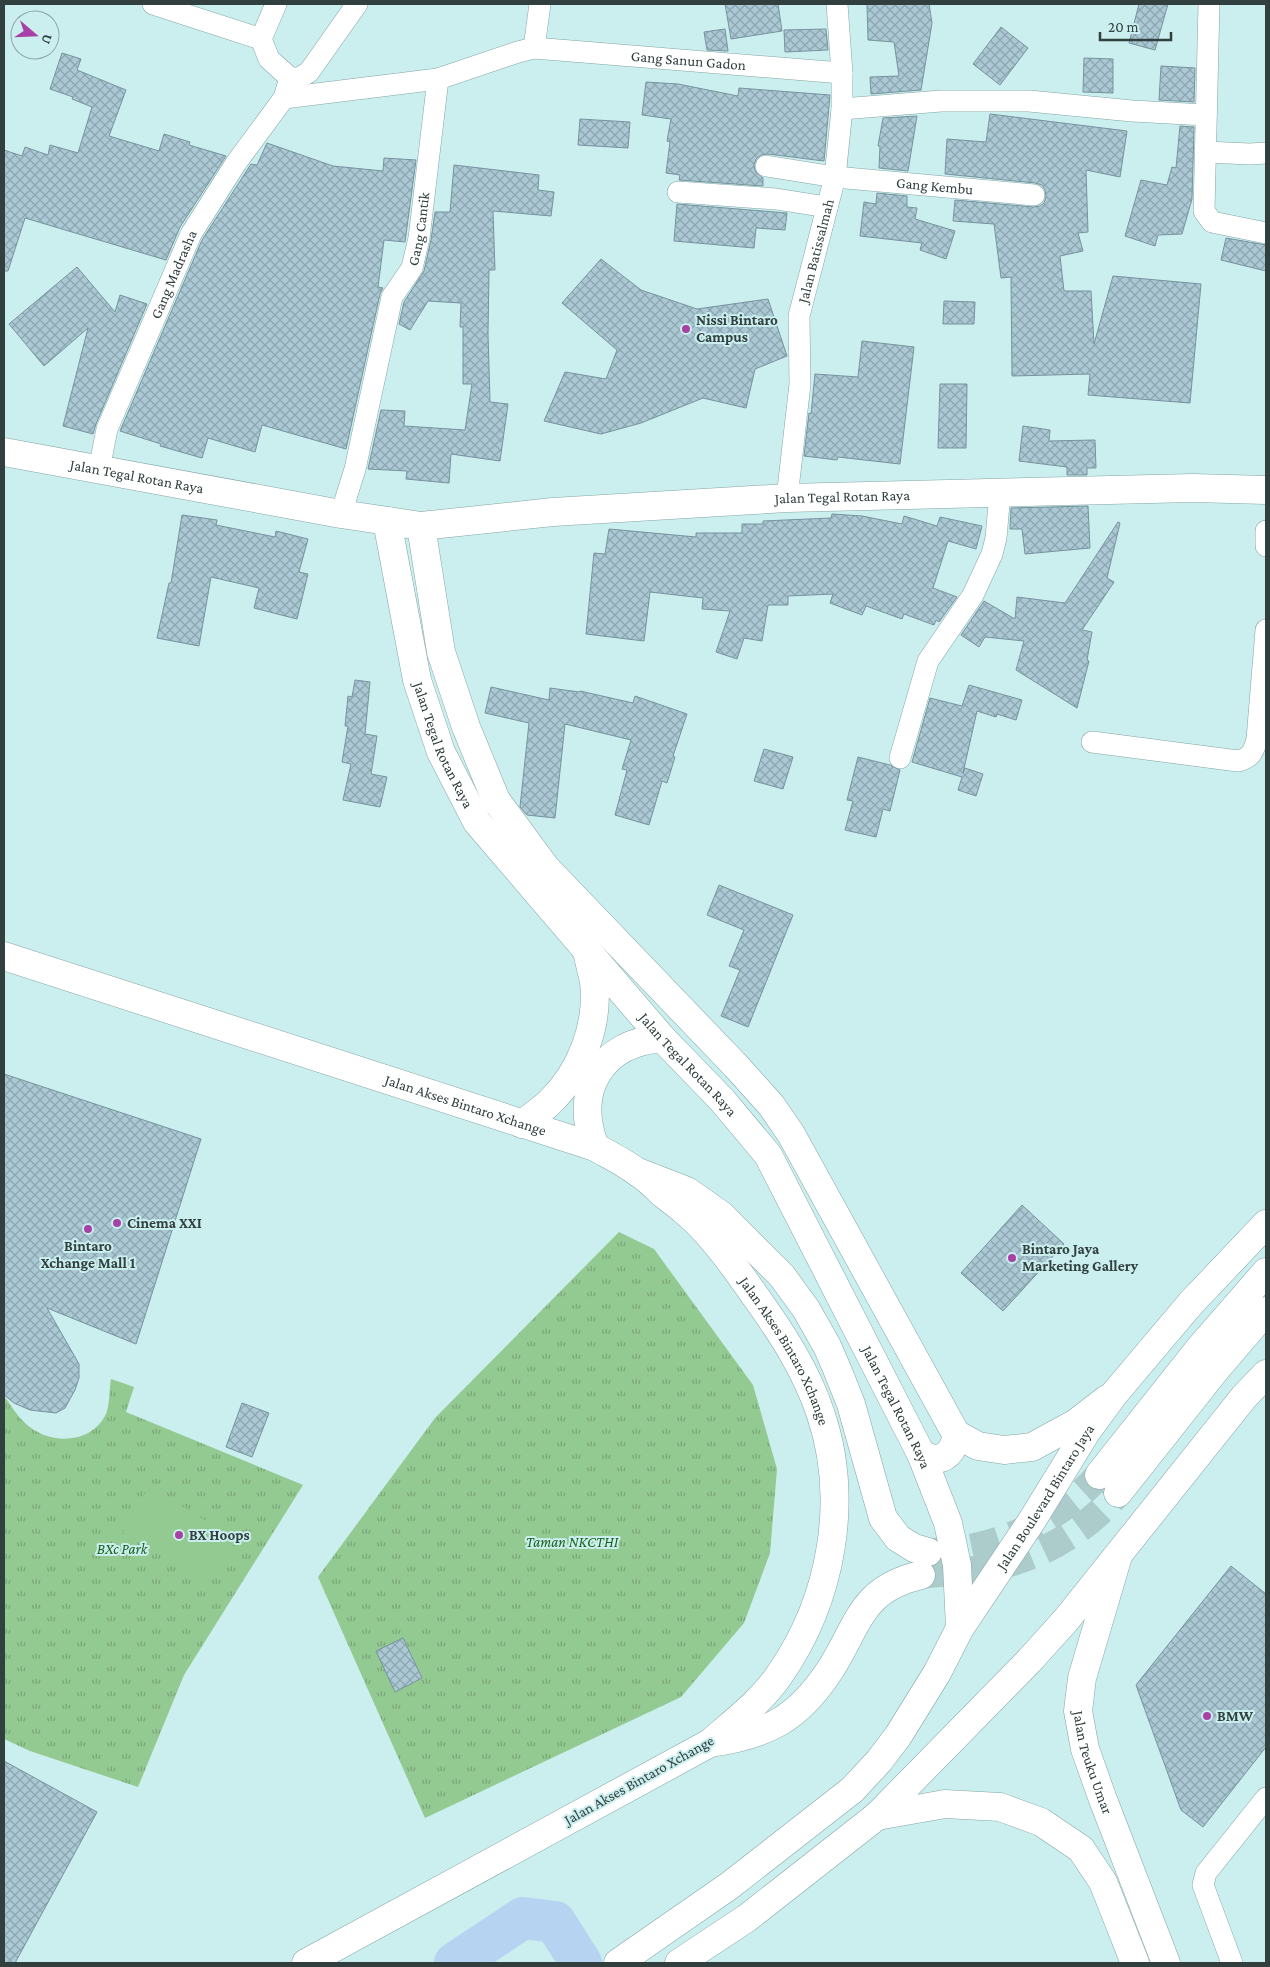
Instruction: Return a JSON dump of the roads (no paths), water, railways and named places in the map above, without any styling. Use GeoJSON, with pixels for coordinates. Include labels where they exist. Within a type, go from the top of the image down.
{"type":"FeatureCollection","features":[{"type":"Feature","properties":{"kind":"main road","name":"Jalan Tegal Rotan Raya"},"geometry":{"type":"LineString","coordinates":[[4,452],[341,514],[421,526],[553,512],[787,498],[1215,488],[1266,490]]}},
{"type":"Feature","properties":{"kind":"main road","name":"Jalan Tegal Rotan Raya"},"geometry":{"type":"LineString","coordinates":[[387,521],[416,680],[441,752],[477,822],[662,1038],[722,1100],[768,1155],[921,1454],[948,1524],[952,1540],[957,1565],[960,1628]]}},
{"type":"Feature","properties":{"kind":"main road","name":"Jalan Tegal Rotan Raya"},"geometry":{"type":"LineString","coordinates":[[421,526],[441,652],[466,727],[496,800],[546,868],[680,1006],[776,1112],[792,1134],[956,1434]]}},
{"type":"Feature","properties":{"kind":"main road"},"geometry":{"type":"LineString","coordinates":[[522,1124],[556,1095],[572,1074],[586,1046],[593,1014],[594,991],[587,952],[609,935]]}},
{"type":"Feature","properties":{"kind":"main road","name":"Jalan Akses Bintaro Xchange"},"geometry":{"type":"LineString","coordinates":[[4,956],[595,1147],[638,1172],[696,1221],[723,1253],[778,1328],[796,1358],[820,1412],[832,1458],[835,1503],[829,1562],[813,1615],[797,1648],[779,1676],[747,1711],[710,1742],[306,1963]]}},
{"type":"Feature","properties":{"kind":"main road"},"geometry":{"type":"LineString","coordinates":[[595,1147],[589,1131],[587,1105],[594,1080],[602,1066],[614,1054],[629,1045],[645,1040],[662,1038]]}},
{"type":"Feature","properties":{"kind":"main road"},"geometry":{"type":"LineString","coordinates":[[638,1172],[687,1190],[721,1215],[782,1276],[823,1338],[837,1369],[850,1404],[883,1518],[898,1538],[914,1548],[924,1564],[872,1600],[862,1612],[830,1670],[802,1705],[783,1720],[751,1736],[710,1742]]}},
{"type":"Feature","properties":{"kind":"main road","name":"Jalan Boulevard Bintaro Jaya"},"geometry":{"type":"LineString","coordinates":[[628,1956],[729,1886],[852,1790],[879,1761],[902,1729],[937,1673],[960,1628],[1031,1522],[1088,1431],[1115,1393],[1191,1303],[1266,1224]]}},
{"type":"Feature","properties":{"kind":"main road"},"geometry":{"type":"LineString","coordinates":[[1266,1272],[1199,1349],[1109,1484],[1218,1368],[1266,1311]]}},
{"type":"Feature","properties":{"kind":"main road"},"geometry":{"type":"LineString","coordinates":[[679,1963],[747,1918],[877,1816],[1029,1661],[1090,1591],[1244,1397],[1266,1374]]}},
{"type":"Feature","properties":{"kind":"main road"},"geometry":{"type":"LineString","coordinates":[[921,1454],[938,1459],[946,1455],[955,1444],[956,1434],[978,1446],[1004,1450],[1032,1447],[1076,1422],[1115,1393]]}},
{"type":"Feature","properties":{"kind":"main road","name":"Jalan Teuku Umar"},"geometry":{"type":"LineString","coordinates":[[1118,1554],[1082,1678],[1078,1711],[1085,1749],[1166,1963]]}},
{"type":"Feature","properties":{"kind":"main road"},"geometry":{"type":"LineString","coordinates":[[877,1816],[946,1804],[1000,1807],[1042,1822],[1081,1849],[1103,1882],[1135,1963]]}},
{"type":"Feature","properties":{"kind":"street"},"geometry":{"type":"LineString","coordinates":[[153,4],[261,39]]}},
{"type":"Feature","properties":{"kind":"street"},"geometry":{"type":"LineString","coordinates":[[276,4],[261,39],[268,59],[287,88]]}},
{"type":"Feature","properties":{"kind":"street"},"geometry":{"type":"LineString","coordinates":[[287,88],[310,72],[357,4]]}},
{"type":"Feature","properties":{"kind":"street"},"geometry":{"type":"LineString","coordinates":[[287,88],[438,79],[534,48],[540,4]]}},
{"type":"Feature","properties":{"kind":"street","name":"Jalan Batissalmah"},"geometry":{"type":"LineString","coordinates":[[787,498],[800,384],[798,316],[835,177],[842,109],[842,73],[836,4]]}},
{"type":"Feature","properties":{"kind":"street"},"geometry":{"type":"LineString","coordinates":[[1209,4],[1204,211],[1212,222],[1266,233]]}},
{"type":"Feature","properties":{"kind":"street","name":"Gang Sanun Gadon"},"geometry":{"type":"LineString","coordinates":[[534,48],[842,73]]}},
{"type":"Feature","properties":{"kind":"street","name":"Gang Cantik"},"geometry":{"type":"LineString","coordinates":[[341,514],[355,469],[392,297],[412,268],[419,238],[438,79]]}},
{"type":"Feature","properties":{"kind":"street","name":"Gang Madrasha"},"geometry":{"type":"LineString","coordinates":[[99,470],[108,429],[191,234],[287,88]]}},
{"type":"Feature","properties":{"kind":"street"},"geometry":{"type":"LineString","coordinates":[[842,109],[941,100],[1029,101],[1132,111],[1206,115]]}},
{"type":"Feature","properties":{"kind":"street"},"geometry":{"type":"LineString","coordinates":[[1205,152],[1266,153]]}},
{"type":"Feature","properties":{"kind":"street","name":"Gang Kembu"},"geometry":{"type":"LineString","coordinates":[[766,166],[835,177],[1034,195]]}},
{"type":"Feature","properties":{"kind":"street"},"geometry":{"type":"LineString","coordinates":[[678,192],[776,199],[827,207]]}},
{"type":"Feature","properties":{"kind":"street"},"geometry":{"type":"LineString","coordinates":[[900,758],[928,661],[973,596],[992,554],[996,538],[1000,492]]}},
{"type":"Feature","properties":{"kind":"street"},"geometry":{"type":"LineString","coordinates":[[1266,531],[1266,546]]}},
{"type":"Feature","properties":{"kind":"street"},"geometry":{"type":"LineString","coordinates":[[1092,742],[1238,761],[1246,759],[1253,751],[1257,739],[1266,630]]}},
{"type":"Feature","properties":{"kind":"street"},"geometry":{"type":"LineString","coordinates":[[1232,1963],[1203,1885],[1206,1873],[1266,1798]]}},
{"type":"Feature","properties":{"kind":"waterway"},"geometry":{"type":"LineString","coordinates":[[455,1963],[523,1918],[555,1922],[581,1963]]}},
{"type":"Feature","properties":{"kind":"tunnel"},"geometry":{"type":"LineString","coordinates":[[930,1552],[977,1547],[1022,1531],[1064,1507],[1083,1492],[1099,1475]]}},
{"type":"Feature","properties":{"kind":"tunnel"},"geometry":{"type":"LineString","coordinates":[[921,1575],[982,1569],[1002,1565],[1039,1552],[1074,1533],[1090,1521],[1118,1493]]}},
{"type":"Feature","properties":{"kind":"place","name":"Nissi Bintaro Campus"},"geometry":{"type":"Point","coordinates":[686,329]}},
{"type":"Feature","properties":{"kind":"place","name":"Cinema XXI"},"geometry":{"type":"Point","coordinates":[117,1223]}},
{"type":"Feature","properties":{"kind":"place","name":"Bintaro Xchange Mall 1"},"geometry":{"type":"Point","coordinates":[88,1229]}},
{"type":"Feature","properties":{"kind":"place","name":"Bintaro Jaya Marketing Gallery"},"geometry":{"type":"Point","coordinates":[1012,1258]}},
{"type":"Feature","properties":{"kind":"place","name":"BX Hoops"},"geometry":{"type":"Point","coordinates":[179,1535]}},
{"type":"Feature","properties":{"kind":"place","name":"BMW"},"geometry":{"type":"Point","coordinates":[1207,1716]}},
{"type":"Feature","properties":{"kind":"park label","name":"Taman NKCTHI"},"geometry":{"type":"Point","coordinates":[572,1542]}},
{"type":"Feature","properties":{"kind":"park label","name":"BXc Park"},"geometry":{"type":"Point","coordinates":[122,1549]}}]}
